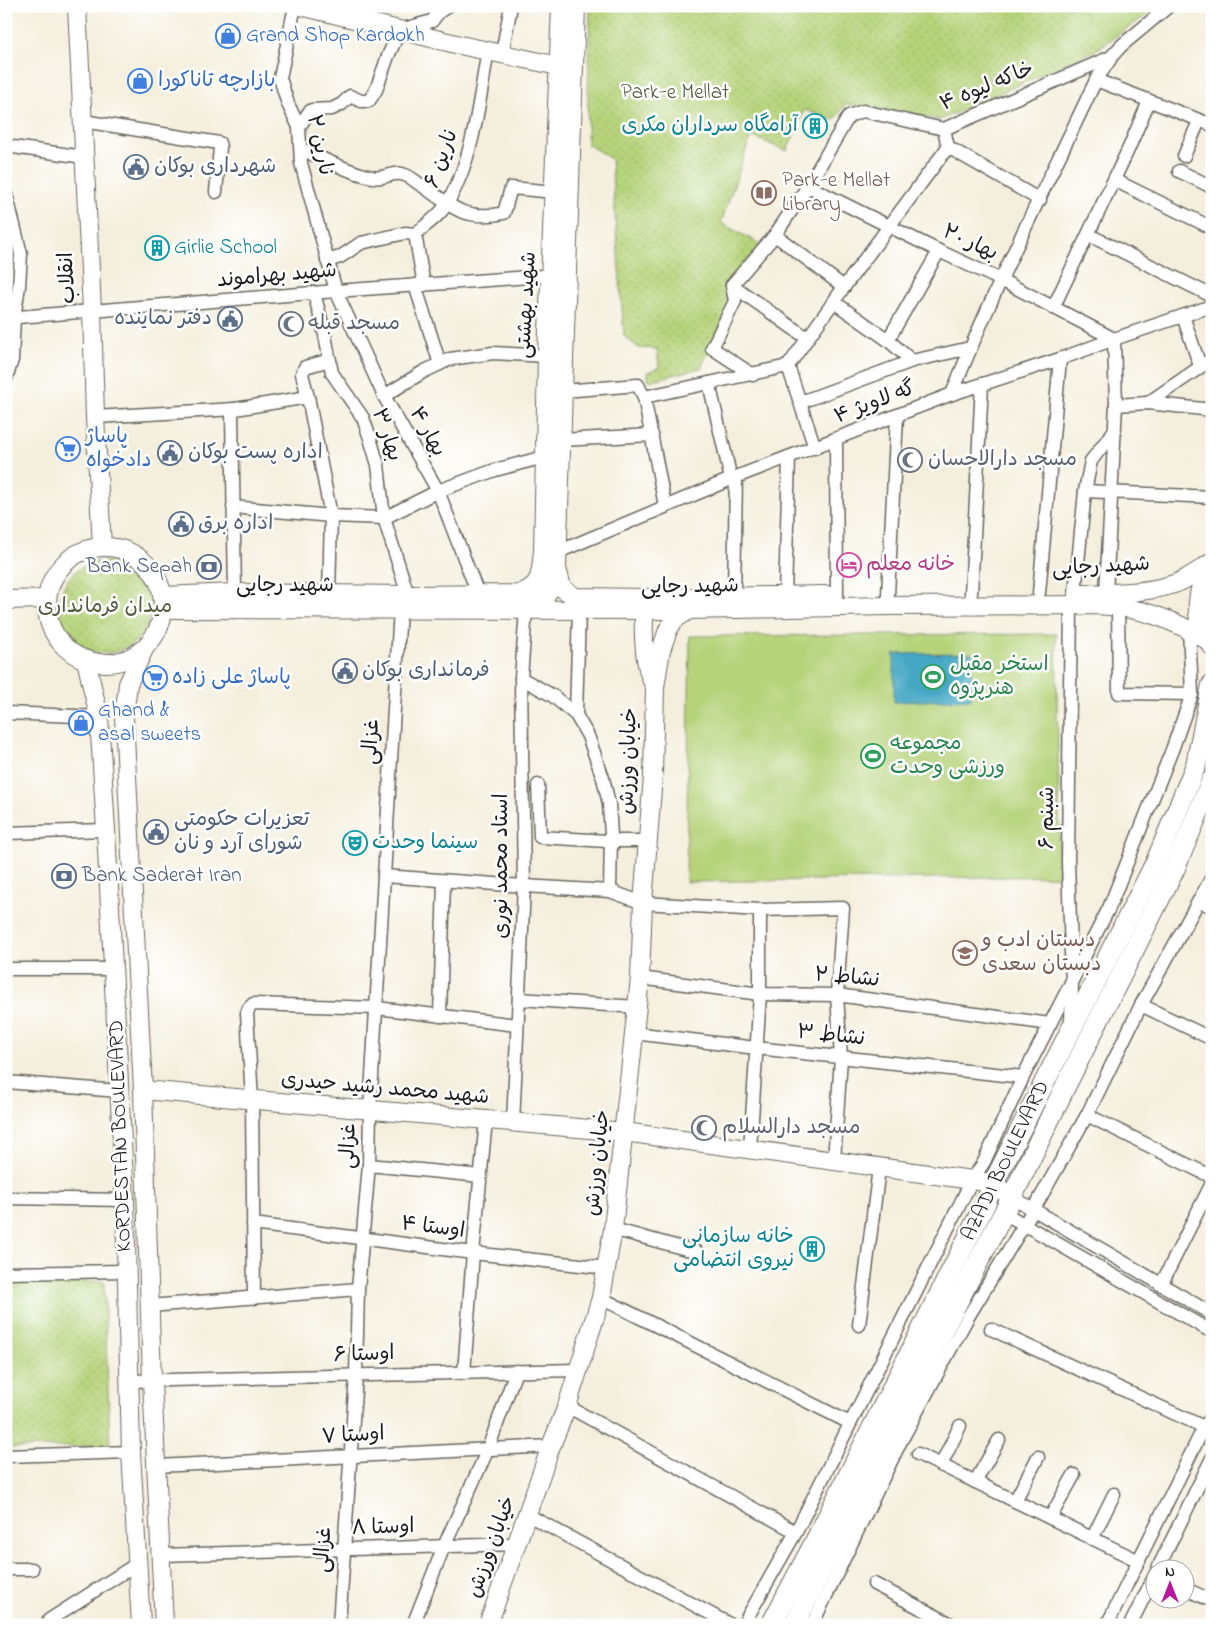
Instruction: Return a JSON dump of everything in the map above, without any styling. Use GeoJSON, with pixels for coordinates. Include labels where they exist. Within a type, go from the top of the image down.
{"type":"FeatureCollection","features":[{"type":"Feature","properties":{"kind":"main road","name":"انقلاب"},"geometry":{"type":"LineString","coordinates":[[77,6],[102,547]]}},
{"type":"Feature","properties":{"kind":"main road"},"geometry":{"type":"LineString","coordinates":[[301,6],[362,14],[400,30],[566,68]]}},
{"type":"Feature","properties":{"kind":"main road","name":"شهید بهشتی"},"geometry":{"type":"LineString","coordinates":[[521,605],[529,590],[539,580],[543,551],[547,356],[559,275],[566,68],[561,6]]}},
{"type":"Feature","properties":{"kind":"main road","name":"شهید بهشتی"},"geometry":{"type":"LineString","coordinates":[[557,560],[563,391],[555,192],[566,68],[576,6]]}},
{"type":"Feature","properties":{"kind":"main road"},"geometry":{"type":"LineString","coordinates":[[102,547],[130,552],[142,560],[152,570],[159,582],[163,602],[160,624],[154,637],[144,648],[131,657],[116,662],[101,663],[86,660],[68,650],[55,636],[48,618],[47,599],[51,583],[59,568],[71,557],[86,550],[102,547]]}},
{"type":"Feature","properties":{"kind":"main road"},"geometry":{"type":"LineString","coordinates":[[521,605],[536,604],[548,592],[555,581],[557,560]]}},
{"type":"Feature","properties":{"kind":"main road","name":"شهید رجایی"},"geometry":{"type":"LineString","coordinates":[[557,560],[562,588],[575,597],[690,610],[897,606],[1073,599],[1106,593],[1149,590],[1176,583],[1212,563]]}},
{"type":"Feature","properties":{"kind":"main road"},"geometry":{"type":"LineString","coordinates":[[1210,643],[1200,622],[1198,602],[1202,582],[1212,563]]}},
{"type":"Feature","properties":{"kind":"main road","name":"شهید رجایی"},"geometry":{"type":"LineString","coordinates":[[163,602],[235,593],[329,594],[404,602],[478,594],[521,605]]}},
{"type":"Feature","properties":{"kind":"main road","name":"شهید رجایی"},"geometry":{"type":"LineString","coordinates":[[163,602],[404,602],[521,605],[579,610],[734,596],[1038,593],[1118,606],[1158,615],[1189,629],[1210,643]]}},
{"type":"Feature","properties":{"kind":"main road"},"geometry":{"type":"LineString","coordinates":[[6,600],[47,599]]}},
{"type":"Feature","properties":{"kind":"main road","name":"خیابان ورزش"},"geometry":{"type":"LineString","coordinates":[[644,604],[647,672],[655,687]]}},
{"type":"Feature","properties":{"kind":"main road","name":"خیابان ورزش"},"geometry":{"type":"LineString","coordinates":[[488,1625],[528,1515],[550,1446],[567,1406],[577,1370],[602,1298],[613,1230],[640,978],[643,903],[653,776],[655,687],[661,650],[668,630],[674,620],[690,610]]}},
{"type":"Feature","properties":{"kind":"main road","name":"KORDESTAN BOULEVARD"},"geometry":{"type":"LineString","coordinates":[[144,648],[128,684],[124,717],[143,1090],[152,1381],[164,1625]]}},
{"type":"Feature","properties":{"kind":"main road","name":"KORDESTAN BOULEVARD"},"geometry":{"type":"LineString","coordinates":[[86,660],[99,717],[114,969],[125,1200],[131,1452],[141,1625]]}},
{"type":"Feature","properties":{"kind":"main road","name":"AZADI BOULEVARD"},"geometry":{"type":"LineString","coordinates":[[771,1625],[814,1544],[983,1187],[1071,1031],[1204,768],[1212,685]]}},
{"type":"Feature","properties":{"kind":"main road"},"geometry":{"type":"LineString","coordinates":[[99,717],[124,717]]}},
{"type":"Feature","properties":{"kind":"main road","name":"AZADI BOULEVARD"},"geometry":{"type":"LineString","coordinates":[[794,1625],[884,1441],[1008,1205],[1174,870],[1212,780]]}},
{"type":"Feature","properties":{"kind":"main road","name":"شهید محمد رشید حیدری"},"geometry":{"type":"LineString","coordinates":[[143,1090],[624,1132],[880,1168],[983,1187]]}},
{"type":"Feature","properties":{"kind":"main road"},"geometry":{"type":"LineString","coordinates":[[983,1187],[1008,1205]]}},
{"type":"Feature","properties":{"kind":"street","name":"نارین ۲"},"geometry":{"type":"LineString","coordinates":[[295,6],[280,78],[288,104],[299,127],[301,163],[336,291]]}},
{"type":"Feature","properties":{"kind":"street"},"geometry":{"type":"LineString","coordinates":[[299,127],[312,110],[332,109],[342,104],[350,96],[361,101],[369,101],[376,90],[400,30],[432,21],[448,6]]}},
{"type":"Feature","properties":{"kind":"street","name":"نارین ۶"},"geometry":{"type":"LineString","coordinates":[[415,234],[448,204],[463,169],[495,52],[511,6]]}},
{"type":"Feature","properties":{"kind":"street","name":"خاکه لیوه ۴"},"geometry":{"type":"LineString","coordinates":[[732,285],[775,235],[808,186],[849,116],[863,111],[944,129],[1111,57],[1169,6]]}},
{"type":"Feature","properties":{"kind":"street"},"geometry":{"type":"LineString","coordinates":[[952,394],[970,348],[1001,280],[1096,80],[1111,57]]}},
{"type":"Feature","properties":{"kind":"street"},"geometry":{"type":"LineString","coordinates":[[1096,80],[1212,125]]}},
{"type":"Feature","properties":{"kind":"street"},"geometry":{"type":"LineString","coordinates":[[1053,308],[1149,101]]}},
{"type":"Feature","properties":{"kind":"street"},"geometry":{"type":"LineString","coordinates":[[82,121],[219,143],[216,192]]}},
{"type":"Feature","properties":{"kind":"street"},"geometry":{"type":"LineString","coordinates":[[1184,156],[1199,121]]}},
{"type":"Feature","properties":{"kind":"street"},"geometry":{"type":"LineString","coordinates":[[944,129],[948,146],[1040,200]]}},
{"type":"Feature","properties":{"kind":"street"},"geometry":{"type":"LineString","coordinates":[[6,146],[84,157]]}},
{"type":"Feature","properties":{"kind":"street"},"geometry":{"type":"LineString","coordinates":[[644,397],[788,366],[948,146]]}},
{"type":"Feature","properties":{"kind":"street"},"geometry":{"type":"LineString","coordinates":[[301,150],[371,177],[382,179],[397,173],[404,174],[462,212],[493,215],[504,213],[511,188],[555,192]]}},
{"type":"Feature","properties":{"kind":"street"},"geometry":{"type":"LineString","coordinates":[[1179,171],[1212,187]]}},
{"type":"Feature","properties":{"kind":"street"},"geometry":{"type":"LineString","coordinates":[[1114,180],[1212,228]]}},
{"type":"Feature","properties":{"kind":"street","name":"بهار ۲۰"},"geometry":{"type":"LineString","coordinates":[[808,186],[1001,280],[1114,339]]}},
{"type":"Feature","properties":{"kind":"street"},"geometry":{"type":"LineString","coordinates":[[6,193],[21,254],[19,286],[10,318],[12,360],[6,379]]}},
{"type":"Feature","properties":{"kind":"street"},"geometry":{"type":"LineString","coordinates":[[327,261],[340,257],[361,243],[405,233],[415,234],[419,285],[440,364]]}},
{"type":"Feature","properties":{"kind":"street"},"geometry":{"type":"LineString","coordinates":[[775,235],[844,288]]}},
{"type":"Feature","properties":{"kind":"street"},"geometry":{"type":"LineString","coordinates":[[1088,235],[1212,296]]}},
{"type":"Feature","properties":{"kind":"street"},"geometry":{"type":"LineString","coordinates":[[888,340],[939,251]]}},
{"type":"Feature","properties":{"kind":"street","name":"شهید بهراموند"},"geometry":{"type":"LineString","coordinates":[[10,318],[559,275]]}},
{"type":"Feature","properties":{"kind":"street"},"geometry":{"type":"LineString","coordinates":[[732,285],[807,338]]}},
{"type":"Feature","properties":{"kind":"street"},"geometry":{"type":"LineString","coordinates":[[732,285],[735,301],[712,348],[753,375]]}},
{"type":"Feature","properties":{"kind":"street","name":"بهار ۴"},"geometry":{"type":"LineString","coordinates":[[336,291],[384,396],[438,491],[478,594]]}},
{"type":"Feature","properties":{"kind":"street","name":"بهار ۳"},"geometry":{"type":"LineString","coordinates":[[314,293],[325,335],[332,373],[363,418],[378,465],[384,518],[404,602]]}},
{"type":"Feature","properties":{"kind":"street"},"geometry":{"type":"LineString","coordinates":[[834,302],[888,340],[912,361]]}},
{"type":"Feature","properties":{"kind":"street","name":"گه لاویژ ۴"},"geometry":{"type":"LineString","coordinates":[[557,560],[665,506],[734,478],[952,394],[1212,306]]}},
{"type":"Feature","properties":{"kind":"street"},"geometry":{"type":"LineString","coordinates":[[1182,316],[1200,366]]}},
{"type":"Feature","properties":{"kind":"street"},"geometry":{"type":"LineString","coordinates":[[1106,593],[1116,405],[1114,339]]}},
{"type":"Feature","properties":{"kind":"street"},"geometry":{"type":"LineString","coordinates":[[801,402],[912,361],[970,348]]}},
{"type":"Feature","properties":{"kind":"street"},"geometry":{"type":"LineString","coordinates":[[384,396],[423,372],[450,360],[493,352],[547,356]]}},
{"type":"Feature","properties":{"kind":"street"},"geometry":{"type":"LineString","coordinates":[[1148,403],[1212,358]]}},
{"type":"Feature","properties":{"kind":"street"},"geometry":{"type":"LineString","coordinates":[[1038,593],[1060,359]]}},
{"type":"Feature","properties":{"kind":"street"},"geometry":{"type":"LineString","coordinates":[[329,594],[331,516],[302,370],[305,367],[330,360]]}},
{"type":"Feature","properties":{"kind":"street"},"geometry":{"type":"LineString","coordinates":[[788,366],[815,448]]}},
{"type":"Feature","properties":{"kind":"street"},"geometry":{"type":"LineString","coordinates":[[709,384],[734,478],[734,596]]}},
{"type":"Feature","properties":{"kind":"street"},"geometry":{"type":"LineString","coordinates":[[972,594],[982,384]]}},
{"type":"Feature","properties":{"kind":"street"},"geometry":{"type":"LineString","coordinates":[[563,391],[638,385],[644,397],[665,506]]}},
{"type":"Feature","properties":{"kind":"street"},"geometry":{"type":"LineString","coordinates":[[95,417],[235,409],[308,397]]}},
{"type":"Feature","properties":{"kind":"street"},"geometry":{"type":"LineString","coordinates":[[1116,405],[1148,403],[1212,410]]}},
{"type":"Feature","properties":{"kind":"street"},"geometry":{"type":"LineString","coordinates":[[235,409],[232,417],[235,593]]}},
{"type":"Feature","properties":{"kind":"street"},"geometry":{"type":"LineString","coordinates":[[888,595],[897,416]]}},
{"type":"Feature","properties":{"kind":"street","name":"شبنم ۶"},"geometry":{"type":"LineString","coordinates":[[1071,1031],[1072,983],[1068,862],[1073,599],[1085,490],[1091,461],[1114,431]]}},
{"type":"Feature","properties":{"kind":"street"},"geometry":{"type":"LineString","coordinates":[[561,440],[652,435]]}},
{"type":"Feature","properties":{"kind":"street"},"geometry":{"type":"LineString","coordinates":[[836,439],[836,595]]}},
{"type":"Feature","properties":{"kind":"street"},"geometry":{"type":"LineString","coordinates":[[233,507],[331,516],[384,518],[438,491],[495,470],[544,457]]}},
{"type":"Feature","properties":{"kind":"street"},"geometry":{"type":"LineString","coordinates":[[786,596],[789,457]]}},
{"type":"Feature","properties":{"kind":"street"},"geometry":{"type":"LineString","coordinates":[[1085,490],[1111,493],[1212,497]]}},
{"type":"Feature","properties":{"kind":"street","name":"غزالی"},"geometry":{"type":"LineString","coordinates":[[339,1625],[356,1376],[358,1289],[369,1166],[370,1110],[384,876],[404,602]]}},
{"type":"Feature","properties":{"kind":"street","name":"استاد محمد نوری"},"geometry":{"type":"LineString","coordinates":[[513,1123],[524,886],[521,605]]}},
{"type":"Feature","properties":{"kind":"street"},"geometry":{"type":"LineString","coordinates":[[1118,606],[1119,693],[1192,694]]}},
{"type":"Feature","properties":{"kind":"street"},"geometry":{"type":"LineString","coordinates":[[576,715],[579,610]]}},
{"type":"Feature","properties":{"kind":"street"},"geometry":{"type":"LineString","coordinates":[[743,1625],[796,1532],[850,1423],[983,1187],[984,1162],[1023,1077],[1109,908],[1192,694],[1189,629]]}},
{"type":"Feature","properties":{"kind":"street"},"geometry":{"type":"LineString","coordinates":[[521,678],[553,696],[576,715],[588,736],[604,778],[609,804],[611,841],[610,891]]}},
{"type":"Feature","properties":{"kind":"street"},"geometry":{"type":"LineString","coordinates":[[6,713],[99,717]]}},
{"type":"Feature","properties":{"kind":"street"},"geometry":{"type":"LineString","coordinates":[[538,785],[540,837],[648,841]]}},
{"type":"Feature","properties":{"kind":"street"},"geometry":{"type":"LineString","coordinates":[[6,833],[106,830]]}},
{"type":"Feature","properties":{"kind":"street"},"geometry":{"type":"LineString","coordinates":[[384,876],[610,891],[643,903],[760,910],[843,908],[837,995],[841,1058],[834,1161]]}},
{"type":"Feature","properties":{"kind":"street"},"geometry":{"type":"LineString","coordinates":[[812,1625],[900,1443],[968,1317],[1033,1210],[1087,1115],[1141,1005],[1212,877]]}},
{"type":"Feature","properties":{"kind":"street"},"geometry":{"type":"LineString","coordinates":[[440,1016],[444,880]]}},
{"type":"Feature","properties":{"kind":"street"},"geometry":{"type":"LineString","coordinates":[[1199,901],[1212,907]]}},
{"type":"Feature","properties":{"kind":"street"},"geometry":{"type":"LineString","coordinates":[[750,1150],[760,994],[760,910]]}},
{"type":"Feature","properties":{"kind":"street"},"geometry":{"type":"LineString","coordinates":[[6,969],[114,969]]}},
{"type":"Feature","properties":{"kind":"street","name":"نشاط ۲"},"geometry":{"type":"LineString","coordinates":[[640,978],[760,994],[837,995],[1050,1024]]}},
{"type":"Feature","properties":{"kind":"street"},"geometry":{"type":"LineString","coordinates":[[519,1000],[637,1007]]}},
{"type":"Feature","properties":{"kind":"street"},"geometry":{"type":"LineString","coordinates":[[254,1298],[252,1100],[247,1013],[249,1008],[254,1004],[377,1008],[517,1025]]}},
{"type":"Feature","properties":{"kind":"street"},"geometry":{"type":"LineString","coordinates":[[1141,1005],[1212,1039]]}},
{"type":"Feature","properties":{"kind":"street","name":"نشاط ۳"},"geometry":{"type":"LineString","coordinates":[[634,1033],[841,1058],[1023,1077]]}},
{"type":"Feature","properties":{"kind":"street"},"geometry":{"type":"LineString","coordinates":[[6,1082],[119,1090]]}},
{"type":"Feature","properties":{"kind":"street"},"geometry":{"type":"LineString","coordinates":[[1087,1115],[1212,1177]]}},
{"type":"Feature","properties":{"kind":"street"},"geometry":{"type":"LineString","coordinates":[[464,1373],[486,1120]]}},
{"type":"Feature","properties":{"kind":"street"},"geometry":{"type":"LineString","coordinates":[[369,1166],[481,1176]]}},
{"type":"Feature","properties":{"kind":"street"},"geometry":{"type":"LineString","coordinates":[[859,1325],[880,1168]]}},
{"type":"Feature","properties":{"kind":"street"},"geometry":{"type":"LineString","coordinates":[[1161,1285],[1212,1183]]}},
{"type":"Feature","properties":{"kind":"street"},"geometry":{"type":"LineString","coordinates":[[6,1198],[125,1200]]}},
{"type":"Feature","properties":{"kind":"street"},"geometry":{"type":"LineString","coordinates":[[1008,1205],[1033,1210],[1212,1314]]}},
{"type":"Feature","properties":{"kind":"street"},"geometry":{"type":"LineString","coordinates":[[1008,1205],[1024,1224],[1212,1332]]}},
{"type":"Feature","properties":{"kind":"street","name":"اوستا ۴"},"geometry":{"type":"LineString","coordinates":[[253,1224],[473,1253],[607,1268]]}},
{"type":"Feature","properties":{"kind":"street"},"geometry":{"type":"LineString","coordinates":[[613,1230],[697,1252]]}},
{"type":"Feature","properties":{"kind":"street"},"geometry":{"type":"LineString","coordinates":[[6,1273],[126,1270]]}},
{"type":"Feature","properties":{"kind":"street"},"geometry":{"type":"LineString","coordinates":[[150,1306],[358,1289]]}},
{"type":"Feature","properties":{"kind":"street"},"geometry":{"type":"LineString","coordinates":[[602,1298],[850,1423]]}},
{"type":"Feature","properties":{"kind":"street"},"geometry":{"type":"LineString","coordinates":[[991,1329],[1204,1427]]}},
{"type":"Feature","properties":{"kind":"street","name":"اوستا ۶"},"geometry":{"type":"LineString","coordinates":[[129,1381],[577,1370]]}},
{"type":"Feature","properties":{"kind":"street"},"geometry":{"type":"LineString","coordinates":[[413,1625],[444,1546],[488,1449],[516,1372]]}},
{"type":"Feature","properties":{"kind":"street"},"geometry":{"type":"LineString","coordinates":[[567,1406],[796,1532]]}},
{"type":"Feature","properties":{"kind":"street"},"geometry":{"type":"LineString","coordinates":[[1108,1625],[1204,1427],[1212,1417]]}},
{"type":"Feature","properties":{"kind":"street"},"geometry":{"type":"LineString","coordinates":[[941,1465],[960,1426]]}},
{"type":"Feature","properties":{"kind":"street"},"geometry":{"type":"LineString","coordinates":[[975,1482],[999,1440]]}},
{"type":"Feature","properties":{"kind":"street","name":"اوستا ۷"},"geometry":{"type":"LineString","coordinates":[[157,1466],[550,1446]]}},
{"type":"Feature","properties":{"kind":"street"},"geometry":{"type":"LineString","coordinates":[[6,1456],[131,1452]]}},
{"type":"Feature","properties":{"kind":"street"},"geometry":{"type":"LineString","coordinates":[[918,1454],[1139,1561]]}},
{"type":"Feature","properties":{"kind":"street"},"geometry":{"type":"LineString","coordinates":[[1015,1501],[1038,1457]]}},
{"type":"Feature","properties":{"kind":"street"},"geometry":{"type":"LineString","coordinates":[[1163,1558],[1212,1458]]}},
{"type":"Feature","properties":{"kind":"street"},"geometry":{"type":"LineString","coordinates":[[1050,1518],[1074,1475]]}},
{"type":"Feature","properties":{"kind":"street"},"geometry":{"type":"LineString","coordinates":[[1092,1539],[1114,1494]]}},
{"type":"Feature","properties":{"kind":"street"},"geometry":{"type":"LineString","coordinates":[[528,1515],[731,1625]]}},
{"type":"Feature","properties":{"kind":"street","name":"اوستا ۸"},"geometry":{"type":"LineString","coordinates":[[161,1555],[517,1544]]}},
{"type":"Feature","properties":{"kind":"street"},"geometry":{"type":"LineString","coordinates":[[49,1625],[49,1620],[138,1563]]}},
{"type":"Feature","properties":{"kind":"street"},"geometry":{"type":"LineString","coordinates":[[6,1569],[32,1568]]}},
{"type":"Feature","properties":{"kind":"street"},"geometry":{"type":"LineString","coordinates":[[874,1584],[953,1625]]}},
{"type":"Feature","properties":{"kind":"street"},"geometry":{"type":"LineString","coordinates":[[1130,1625],[1146,1593]]}},
{"type":"Feature","properties":{"kind":"street"},"geometry":{"type":"LineString","coordinates":[[1196,1593],[1212,1600]]}},
{"type":"Feature","properties":{"kind":"green space","name":"Park-e Mellat"},"geometry":{"type":"Polygon","coordinates":[[[590,6],[1157,6],[1149,14],[1094,51],[940,120],[846,104],[834,120],[804,110],[787,151],[751,136],[721,223],[760,244],[701,368],[649,381],[647,372],[659,368],[657,349],[639,348],[624,336],[611,159],[587,144],[590,6]]]}},
{"type":"Feature","properties":{"kind":"green space","name":"میدان فرمانداری"},"geometry":{"type":"Polygon","coordinates":[[[105,561],[123,565],[137,575],[147,589],[151,607],[147,625],[137,639],[123,649],[105,653],[87,649],[73,639],[63,625],[59,607],[63,589],[73,575],[87,565],[105,561]]]}},
{"type":"Feature","properties":{"kind":"green space","name":"مجموعه ورزشی وحدت"},"geometry":{"type":"Polygon","coordinates":[[[1056,634],[1060,876],[686,882],[690,636],[1056,634]]]}},
{"type":"Feature","properties":{"kind":"green space"},"geometry":{"type":"Polygon","coordinates":[[[104,1281],[110,1446],[6,1448],[6,1283],[104,1281]]]}},
{"type":"Feature","properties":{"kind":"water","name":"استخر مقبل هنرپژوه"},"geometry":{"type":"Polygon","coordinates":[[[972,653],[971,699],[894,702],[894,654],[972,653]]]}},
{"type":"Feature","properties":{"kind":"place","name":"Grand Shop Kardokh"},"geometry":{"type":"Point","coordinates":[228,36]}},
{"type":"Feature","properties":{"kind":"place","name":"بازارچه تاناکورا"},"geometry":{"type":"Point","coordinates":[140,81]}},
{"type":"Feature","properties":{"kind":"place","name":"آرامگاه سرداران مکری"},"geometry":{"type":"Point","coordinates":[815,126]}},
{"type":"Feature","properties":{"kind":"place","name":"شهرداری بوکان"},"geometry":{"type":"Point","coordinates":[136,167]}},
{"type":"Feature","properties":{"kind":"place","name":"Park-e Mellat Library"},"geometry":{"type":"Point","coordinates":[764,193]}},
{"type":"Feature","properties":{"kind":"place","name":"Girlie School"},"geometry":{"type":"Point","coordinates":[157,248]}},
{"type":"Feature","properties":{"kind":"place","name":"دفتر نماینده"},"geometry":{"type":"Point","coordinates":[230,319]}},
{"type":"Feature","properties":{"kind":"place","name":"مسجد قبله"},"geometry":{"type":"Point","coordinates":[291,324]}},
{"type":"Feature","properties":{"kind":"place","name":"پاساژ دادخواه"},"geometry":{"type":"Point","coordinates":[68,449]}},
{"type":"Feature","properties":{"kind":"place","name":"اداره پست بوکان"},"geometry":{"type":"Point","coordinates":[170,453]}},
{"type":"Feature","properties":{"kind":"place","name":"مسجد دارالاحسان"},"geometry":{"type":"Point","coordinates":[910,460]}},
{"type":"Feature","properties":{"kind":"place","name":"اداره برق"},"geometry":{"type":"Point","coordinates":[181,524]}},
{"type":"Feature","properties":{"kind":"place","name":"خانه معلم"},"geometry":{"type":"Point","coordinates":[849,565]}},
{"type":"Feature","properties":{"kind":"place","name":"Bank Sepah"},"geometry":{"type":"Point","coordinates":[209,567]}},
{"type":"Feature","properties":{"kind":"place","name":"فرمانداری بوکان"},"geometry":{"type":"Point","coordinates":[345,671]}},
{"type":"Feature","properties":{"kind":"place","name":"استخر مقبل هنرپژوه"},"geometry":{"type":"Point","coordinates":[933,677]}},
{"type":"Feature","properties":{"kind":"place","name":"پاساژ علی زاده"},"geometry":{"type":"Point","coordinates":[155,678]}},
{"type":"Feature","properties":{"kind":"place","name":"Ghand & asal sweets"},"geometry":{"type":"Point","coordinates":[81,723]}},
{"type":"Feature","properties":{"kind":"place","name":"مجموعه ورزشی وحدت"},"geometry":{"type":"Point","coordinates":[873,756]}},
{"type":"Feature","properties":{"kind":"place","name":"تعزیرات حکومتی شورای آرد و نان"},"geometry":{"type":"Point","coordinates":[156,832]}},
{"type":"Feature","properties":{"kind":"place","name":"سینما وحدت"},"geometry":{"type":"Point","coordinates":[355,843]}},
{"type":"Feature","properties":{"kind":"place","name":"Bank Saderat Iran"},"geometry":{"type":"Point","coordinates":[64,876]}},
{"type":"Feature","properties":{"kind":"place","name":"دبستان ادب و دبستان سعدی"},"geometry":{"type":"Point","coordinates":[965,953]}},
{"type":"Feature","properties":{"kind":"place","name":"مسجد دارالسلام"},"geometry":{"type":"Point","coordinates":[704,1128]}},
{"type":"Feature","properties":{"kind":"place","name":"خانه سازمانی نیروی انتضامی"},"geometry":{"type":"Point","coordinates":[812,1249]}}]}
